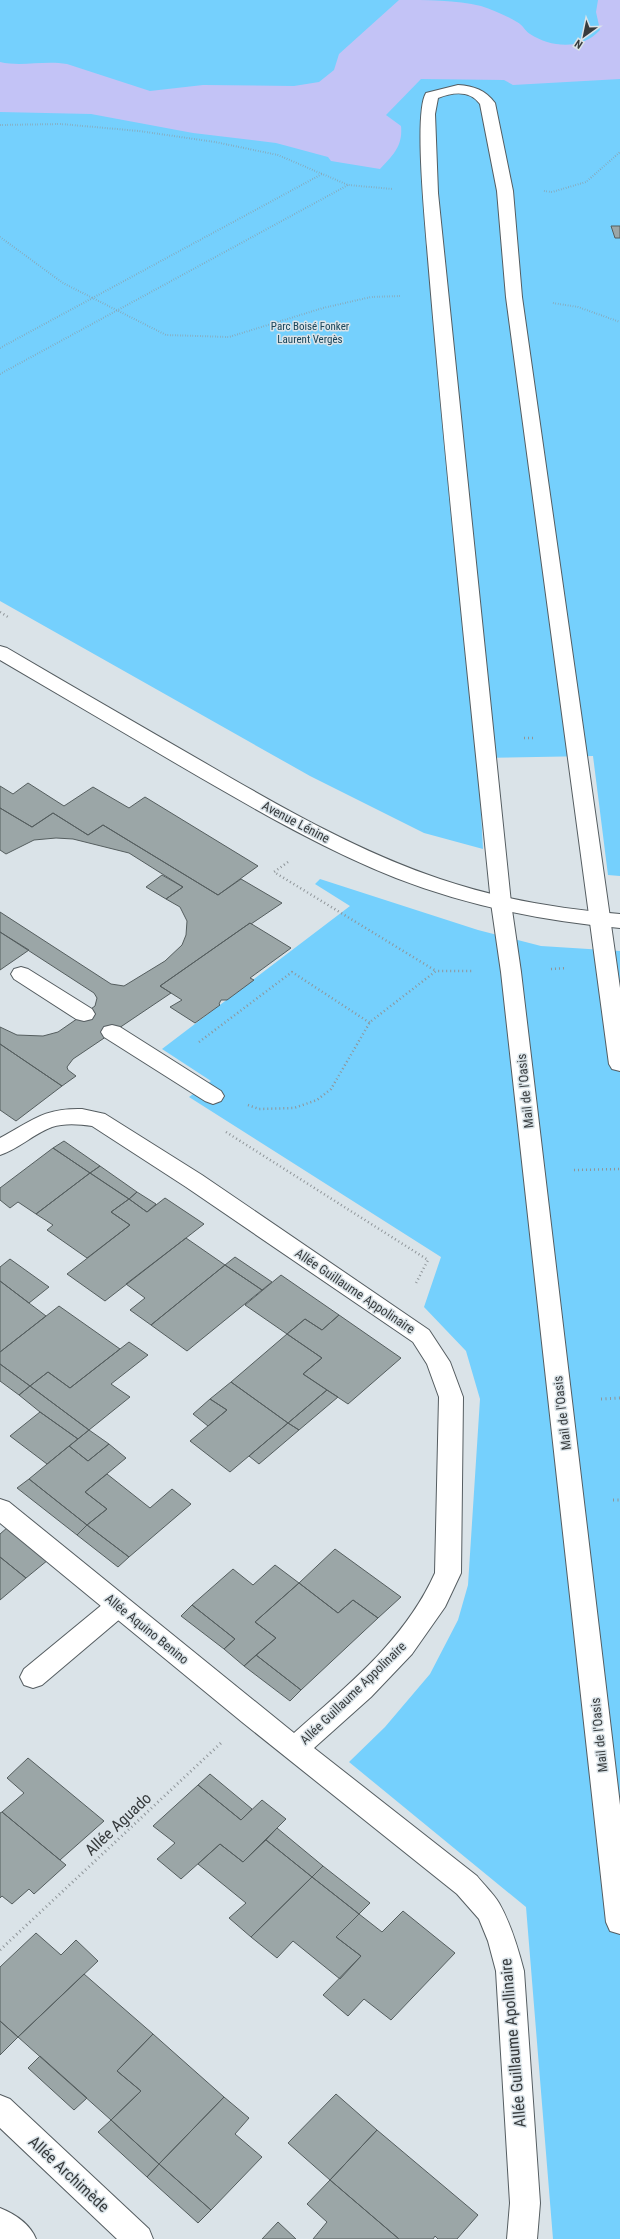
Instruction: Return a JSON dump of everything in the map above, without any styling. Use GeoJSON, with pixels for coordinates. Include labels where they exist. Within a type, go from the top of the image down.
{"type":"FeatureCollection","features":[{"type":"Feature","properties":{"kind":"street","name":"Mail de l'Oasis"},"geometry":{"type":"LineString","coordinates":[[576,740],[514,297],[505,191],[490,104],[481,94],[466,89],[444,90],[431,96],[428,114],[430,192],[439,295],[501,903],[511,972],[620,1922]]}},
{"type":"Feature","properties":{"kind":"street","name":"Avenue Lénine"},"geometry":{"type":"LineString","coordinates":[[0,652],[268,808],[342,847],[411,876],[501,903],[611,921]]}},
{"type":"Feature","properties":{"kind":"street"},"geometry":{"type":"LineString","coordinates":[[576,740],[611,921],[607,966],[620,1064]]}},
{"type":"Feature","properties":{"kind":"street"},"geometry":{"type":"LineString","coordinates":[[21,974],[84,1014]]}},
{"type":"Feature","properties":{"kind":"street"},"geometry":{"type":"LineString","coordinates":[[112,1032],[213,1096]]}},
{"type":"Feature","properties":{"kind":"street","name":"Allée Guillaume Appolinaire"},"geometry":{"type":"LineString","coordinates":[[0,1147],[16,1140],[37,1124],[56,1119],[80,1116],[97,1119],[151,1152],[421,1336],[438,1362],[451,1397],[448,1573],[439,1597],[422,1624],[398,1652],[296,1748]]}},
{"type":"Feature","properties":{"kind":"street","name":"Allée Aquino Benino"},"geometry":{"type":"LineString","coordinates":[[0,1508],[251,1714],[296,1748]]}},
{"type":"Feature","properties":{"kind":"street"},"geometry":{"type":"LineString","coordinates":[[34,1677],[118,1606]]}},
{"type":"Feature","properties":{"kind":"street","name":"Allée Guillaume Apollinaire"},"geometry":{"type":"LineString","coordinates":[[296,1748],[468,1885],[490,1911],[502,1941],[510,1971],[525,2203],[522,2239]]}},
{"type":"Feature","properties":{"kind":"street","name":"Allée Archimède"},"geometry":{"type":"LineString","coordinates":[[0,2109],[138,2239]]}},
{"type":"Feature","properties":{"kind":"street"},"geometry":{"type":"LineString","coordinates":[[0,2222],[21,2239]]}},
{"type":"Feature","properties":{"kind":"path"},"geometry":{"type":"LineString","coordinates":[[0,125],[61,124],[139,131],[207,141],[278,155],[348,185],[430,192]]}},
{"type":"Feature","properties":{"kind":"path"},"geometry":{"type":"LineString","coordinates":[[0,348],[90,298],[322,174]]}},
{"type":"Feature","properties":{"kind":"path"},"geometry":{"type":"LineString","coordinates":[[0,374],[348,185]]}},
{"type":"Feature","properties":{"kind":"path"},"geometry":{"type":"LineString","coordinates":[[0,237],[31,258],[63,283],[90,298],[119,310],[166,335],[229,337],[323,308],[371,297],[439,295]]}},
{"type":"Feature","properties":{"kind":"path"},"geometry":{"type":"LineString","coordinates":[[0,612],[14,620]]}},
{"type":"Feature","properties":{"kind":"path"},"geometry":{"type":"LineString","coordinates":[[484,736],[576,740]]}},
{"type":"Feature","properties":{"kind":"path"},"geometry":{"type":"LineString","coordinates":[[213,1096],[259,1109],[294,1108],[317,1100],[331,1089],[370,1023],[436,971],[511,972],[607,966]]}},
{"type":"Feature","properties":{"kind":"path"},"geometry":{"type":"LineString","coordinates":[[198,1043],[292,972],[370,1023]]}},
{"type":"Feature","properties":{"kind":"path"},"geometry":{"type":"LineString","coordinates":[[221,1128],[428,1260],[398,1320]]}},
{"type":"Feature","properties":{"kind":"path"},"geometry":{"type":"LineString","coordinates":[[534,1172],[620,1169]]}},
{"type":"Feature","properties":{"kind":"path","name":"Allée Aguado"},"geometry":{"type":"LineString","coordinates":[[0,1950],[251,1714]]}},
{"type":"Feature","properties":{"kind":"green space","name":"Parc Boisé Fonker Laurent Vergès"},"geometry":{"type":"Polygon","coordinates":[[[0,0],[620,0],[620,876],[608,875],[593,756],[478,758],[483,849],[424,833],[310,776],[0,601],[0,0]]]}},
{"type":"Feature","properties":{"kind":"green space"},"geometry":{"type":"Polygon","coordinates":[[[320,879],[478,930],[541,946],[620,951],[620,2239],[553,2239],[526,1907],[349,1762],[385,1727],[430,1674],[458,1620],[468,1585],[480,1399],[466,1351],[424,1307],[441,1257],[189,1097],[211,1081],[162,1049],[350,906],[315,884],[320,879]]]}},
{"type":"Feature","properties":{"kind":"shaded area"},"geometry":{"type":"Polygon","coordinates":[[[399,0],[451,1],[481,6],[500,13],[513,20],[521,25],[528,33],[539,39],[566,45],[585,41],[600,30],[596,12],[598,0],[620,0],[620,79],[513,85],[504,80],[421,79],[386,115],[401,126],[401,133],[399,145],[380,169],[331,161],[328,157],[276,143],[193,133],[91,114],[0,112],[0,62],[17,64],[67,64],[150,91],[203,85],[294,86],[319,82],[334,70],[339,54],[399,0]]]}},
{"type":"Feature","properties":{"kind":"building"},"geometry":{"type":"Polygon","coordinates":[[[611,226],[620,226],[620,238],[615,238],[611,226]]]}},
{"type":"Feature","properties":{"kind":"building"},"geometry":{"type":"Polygon","coordinates":[[[28,783],[64,806],[93,787],[129,808],[145,797],[258,866],[218,895],[103,825],[88,835],[53,813],[32,827],[0,808],[0,786],[13,794],[28,783]]]}},
{"type":"Feature","properties":{"kind":"building"},"geometry":{"type":"Polygon","coordinates":[[[0,808],[32,827],[53,813],[88,835],[103,825],[218,895],[241,879],[282,903],[251,924],[250,923],[160,986],[171,993],[73,1059],[67,1067],[68,1070],[76,1076],[62,1086],[0,1044],[0,1027],[17,1035],[43,1036],[58,1032],[95,1006],[97,998],[94,993],[0,932],[0,912],[111,984],[124,986],[165,961],[182,945],[186,935],[187,921],[180,907],[166,899],[183,887],[129,853],[73,839],[56,838],[34,840],[6,854],[0,850],[0,808]]]}},
{"type":"Feature","properties":{"kind":"building"},"geometry":{"type":"Polygon","coordinates":[[[162,875],[183,887],[166,899],[146,887],[162,875]]]}},
{"type":"Feature","properties":{"kind":"building"},"geometry":{"type":"Polygon","coordinates":[[[250,923],[291,948],[250,978],[254,980],[227,1000],[221,1000],[220,1005],[195,1023],[170,1007],[182,1000],[160,986],[250,923]]]}},
{"type":"Feature","properties":{"kind":"building"},"geometry":{"type":"Polygon","coordinates":[[[0,932],[29,950],[0,970],[0,932]]]}},
{"type":"Feature","properties":{"kind":"building"},"geometry":{"type":"Polygon","coordinates":[[[0,1044],[62,1086],[16,1121],[0,1110],[0,1044]]]}},
{"type":"Feature","properties":{"kind":"building"},"geometry":{"type":"Polygon","coordinates":[[[64,1141],[100,1166],[90,1173],[53,1148],[64,1141]]]}},
{"type":"Feature","properties":{"kind":"building"},"geometry":{"type":"Polygon","coordinates":[[[53,1148],[90,1173],[36,1214],[18,1202],[10,1208],[0,1200],[0,1188],[53,1148]]]}},
{"type":"Feature","properties":{"kind":"building"},"geometry":{"type":"Polygon","coordinates":[[[100,1166],[137,1192],[129,1199],[90,1173],[100,1166]]]}},
{"type":"Feature","properties":{"kind":"building"},"geometry":{"type":"Polygon","coordinates":[[[90,1173],[129,1199],[111,1212],[130,1225],[87,1258],[47,1230],[53,1225],[36,1214],[90,1173]]]}},
{"type":"Feature","properties":{"kind":"building"},"geometry":{"type":"Polygon","coordinates":[[[137,1192],[156,1204],[147,1212],[129,1199],[137,1192]]]}},
{"type":"Feature","properties":{"kind":"building"},"geometry":{"type":"Polygon","coordinates":[[[165,1198],[204,1224],[105,1301],[67,1274],[130,1225],[111,1212],[129,1199],[147,1212],[165,1198]]]}},
{"type":"Feature","properties":{"kind":"building"},"geometry":{"type":"Polygon","coordinates":[[[186,1238],[225,1265],[151,1325],[130,1310],[145,1298],[126,1284],[186,1238]]]}},
{"type":"Feature","properties":{"kind":"building"},"geometry":{"type":"Polygon","coordinates":[[[235,1257],[272,1282],[262,1290],[225,1265],[235,1257]]]}},
{"type":"Feature","properties":{"kind":"building"},"geometry":{"type":"Polygon","coordinates":[[[10,1259],[49,1287],[29,1303],[0,1281],[0,1267],[10,1259]]]}},
{"type":"Feature","properties":{"kind":"building"},"geometry":{"type":"Polygon","coordinates":[[[225,1265],[262,1290],[187,1351],[151,1325],[225,1265]]]}},
{"type":"Feature","properties":{"kind":"building"},"geometry":{"type":"Polygon","coordinates":[[[281,1275],[339,1315],[322,1330],[305,1319],[287,1334],[245,1305],[281,1275]]]}},
{"type":"Feature","properties":{"kind":"building"},"geometry":{"type":"Polygon","coordinates":[[[0,1281],[46,1316],[0,1352],[0,1281]]]}},
{"type":"Feature","properties":{"kind":"building"},"geometry":{"type":"Polygon","coordinates":[[[59,1306],[120,1349],[70,1388],[48,1372],[30,1386],[0,1364],[0,1352],[59,1306]]]}},
{"type":"Feature","properties":{"kind":"building"},"geometry":{"type":"Polygon","coordinates":[[[339,1315],[401,1358],[348,1404],[303,1374],[322,1358],[287,1334],[305,1319],[322,1330],[339,1315]]]}},
{"type":"Feature","properties":{"kind":"building"},"geometry":{"type":"Polygon","coordinates":[[[287,1334],[322,1358],[303,1374],[327,1390],[288,1423],[231,1382],[287,1334]]]}},
{"type":"Feature","properties":{"kind":"building"},"geometry":{"type":"Polygon","coordinates":[[[129,1342],[148,1355],[111,1384],[130,1397],[89,1430],[30,1386],[48,1372],[70,1388],[129,1342]]]}},
{"type":"Feature","properties":{"kind":"building"},"geometry":{"type":"Polygon","coordinates":[[[0,1364],[30,1386],[19,1395],[0,1381],[0,1364]]]}},
{"type":"Feature","properties":{"kind":"building"},"geometry":{"type":"Polygon","coordinates":[[[231,1382],[288,1423],[230,1472],[190,1441],[227,1410],[210,1399],[231,1382]]]}},
{"type":"Feature","properties":{"kind":"building"},"geometry":{"type":"Polygon","coordinates":[[[30,1386],[89,1430],[78,1439],[40,1412],[19,1395],[30,1386]]]}},
{"type":"Feature","properties":{"kind":"building"},"geometry":{"type":"Polygon","coordinates":[[[327,1390],[338,1397],[299,1430],[288,1423],[327,1390]]]}},
{"type":"Feature","properties":{"kind":"building"},"geometry":{"type":"Polygon","coordinates":[[[210,1399],[227,1410],[208,1426],[193,1414],[210,1399]]]}},
{"type":"Feature","properties":{"kind":"building"},"geometry":{"type":"Polygon","coordinates":[[[40,1412],[78,1439],[47,1464],[10,1436],[40,1412]]]}},
{"type":"Feature","properties":{"kind":"building"},"geometry":{"type":"Polygon","coordinates":[[[288,1423],[299,1430],[259,1464],[249,1456],[288,1423]]]}},
{"type":"Feature","properties":{"kind":"building"},"geometry":{"type":"Polygon","coordinates":[[[89,1430],[109,1444],[88,1461],[69,1446],[89,1430]]]}},
{"type":"Feature","properties":{"kind":"building"},"geometry":{"type":"Polygon","coordinates":[[[109,1444],[126,1458],[85,1492],[107,1509],[87,1525],[29,1479],[69,1446],[88,1461],[109,1444]]]}},
{"type":"Feature","properties":{"kind":"building"},"geometry":{"type":"Polygon","coordinates":[[[107,1474],[150,1508],[172,1489],[191,1504],[129,1557],[87,1525],[107,1509],[85,1492],[107,1474]]]}},
{"type":"Feature","properties":{"kind":"building"},"geometry":{"type":"Polygon","coordinates":[[[29,1479],[87,1525],[77,1535],[17,1488],[29,1479]]]}},
{"type":"Feature","properties":{"kind":"building"},"geometry":{"type":"Polygon","coordinates":[[[87,1525],[129,1557],[118,1567],[77,1535],[87,1525]]]}},
{"type":"Feature","properties":{"kind":"building"},"geometry":{"type":"Polygon","coordinates":[[[8,1527],[48,1560],[26,1578],[0,1557],[0,1534],[8,1527]]]}},
{"type":"Feature","properties":{"kind":"building"},"geometry":{"type":"Polygon","coordinates":[[[335,1549],[401,1597],[378,1618],[353,1600],[338,1613],[299,1583],[335,1549]]]}},
{"type":"Feature","properties":{"kind":"building"},"geometry":{"type":"Polygon","coordinates":[[[0,1557],[26,1578],[0,1600],[0,1557]]]}},
{"type":"Feature","properties":{"kind":"building"},"geometry":{"type":"Polygon","coordinates":[[[275,1565],[299,1583],[255,1622],[276,1638],[244,1666],[224,1649],[235,1639],[192,1605],[233,1569],[253,1585],[275,1565]]]}},
{"type":"Feature","properties":{"kind":"building"},"geometry":{"type":"Polygon","coordinates":[[[299,1583],[338,1613],[353,1600],[378,1618],[301,1690],[256,1655],[276,1638],[255,1622],[299,1583]]]}},
{"type":"Feature","properties":{"kind":"building"},"geometry":{"type":"Polygon","coordinates":[[[192,1605],[235,1639],[224,1649],[181,1616],[192,1605]]]}},
{"type":"Feature","properties":{"kind":"building"},"geometry":{"type":"Polygon","coordinates":[[[256,1655],[301,1690],[290,1701],[244,1666],[256,1655]]]}},
{"type":"Feature","properties":{"kind":"building"},"geometry":{"type":"Polygon","coordinates":[[[28,1758],[104,1821],[60,1860],[2,1812],[24,1793],[7,1778],[28,1758]]]}},
{"type":"Feature","properties":{"kind":"building"},"geometry":{"type":"Polygon","coordinates":[[[210,1774],[252,1809],[241,1820],[198,1785],[210,1774]]]}},
{"type":"Feature","properties":{"kind":"building"},"geometry":{"type":"Polygon","coordinates":[[[198,1785],[241,1820],[262,1800],[286,1819],[243,1862],[220,1844],[181,1879],[157,1859],[175,1843],[153,1826],[198,1785]]]}},
{"type":"Feature","properties":{"kind":"building"},"geometry":{"type":"Polygon","coordinates":[[[2,1812],[66,1865],[34,1894],[29,1889],[12,1904],[2,1896],[0,1898],[0,1813],[2,1812]]]}},
{"type":"Feature","properties":{"kind":"building"},"geometry":{"type":"Polygon","coordinates":[[[277,1828],[323,1866],[312,1877],[266,1840],[277,1828]]]}},
{"type":"Feature","properties":{"kind":"building"},"geometry":{"type":"Polygon","coordinates":[[[266,1840],[312,1877],[251,1937],[229,1918],[246,1903],[198,1864],[220,1844],[243,1862],[266,1840]]]}},
{"type":"Feature","properties":{"kind":"building"},"geometry":{"type":"Polygon","coordinates":[[[323,1866],[370,1903],[359,1914],[312,1877],[323,1866]]]}},
{"type":"Feature","properties":{"kind":"building"},"geometry":{"type":"Polygon","coordinates":[[[312,1877],[359,1914],[336,1937],[361,1956],[340,1979],[293,1941],[277,1958],[251,1937],[312,1877]]]}},
{"type":"Feature","properties":{"kind":"building"},"geometry":{"type":"Polygon","coordinates":[[[403,1911],[455,1953],[391,2020],[364,1999],[348,2016],[323,1995],[361,1956],[336,1937],[359,1914],[382,1932],[403,1911]]]}},
{"type":"Feature","properties":{"kind":"building"},"geometry":{"type":"Polygon","coordinates":[[[36,1933],[61,1955],[76,1940],[98,1961],[18,2037],[0,2021],[0,1967],[36,1933]]]}},
{"type":"Feature","properties":{"kind":"building"},"geometry":{"type":"Polygon","coordinates":[[[84,1974],[153,2034],[117,2071],[141,2091],[111,2120],[18,2037],[84,1974]]]}},
{"type":"Feature","properties":{"kind":"building"},"geometry":{"type":"Polygon","coordinates":[[[0,2021],[18,2037],[0,2055],[0,2021]]]}},
{"type":"Feature","properties":{"kind":"building"},"geometry":{"type":"Polygon","coordinates":[[[153,2034],[224,2097],[159,2164],[111,2120],[141,2091],[117,2071],[153,2034]]]}},
{"type":"Feature","properties":{"kind":"building"},"geometry":{"type":"Polygon","coordinates":[[[40,2056],[87,2098],[74,2110],[28,2068],[40,2056]]]}},
{"type":"Feature","properties":{"kind":"building"},"geometry":{"type":"Polygon","coordinates":[[[336,2094],[377,2130],[330,2180],[288,2143],[336,2094]]]}},
{"type":"Feature","properties":{"kind":"building"},"geometry":{"type":"Polygon","coordinates":[[[224,2097],[249,2118],[235,2134],[262,2157],[211,2210],[159,2164],[224,2097]]]}},
{"type":"Feature","properties":{"kind":"building"},"geometry":{"type":"Polygon","coordinates":[[[111,2120],[159,2164],[147,2177],[98,2132],[111,2120]]]}},
{"type":"Feature","properties":{"kind":"building"},"geometry":{"type":"Polygon","coordinates":[[[377,2130],[478,2215],[457,2239],[438,2239],[435,2236],[433,2239],[399,2239],[330,2180],[377,2130]]]}},
{"type":"Feature","properties":{"kind":"building"},"geometry":{"type":"Polygon","coordinates":[[[159,2164],[211,2210],[198,2223],[147,2177],[159,2164]]]}},
{"type":"Feature","properties":{"kind":"building"},"geometry":{"type":"Polygon","coordinates":[[[330,2180],[399,2239],[313,2239],[327,2222],[307,2204],[330,2180]]]}},
{"type":"Feature","properties":{"kind":"building"},"geometry":{"type":"Polygon","coordinates":[[[278,2222],[296,2239],[262,2239],[278,2222]]]}}]}
